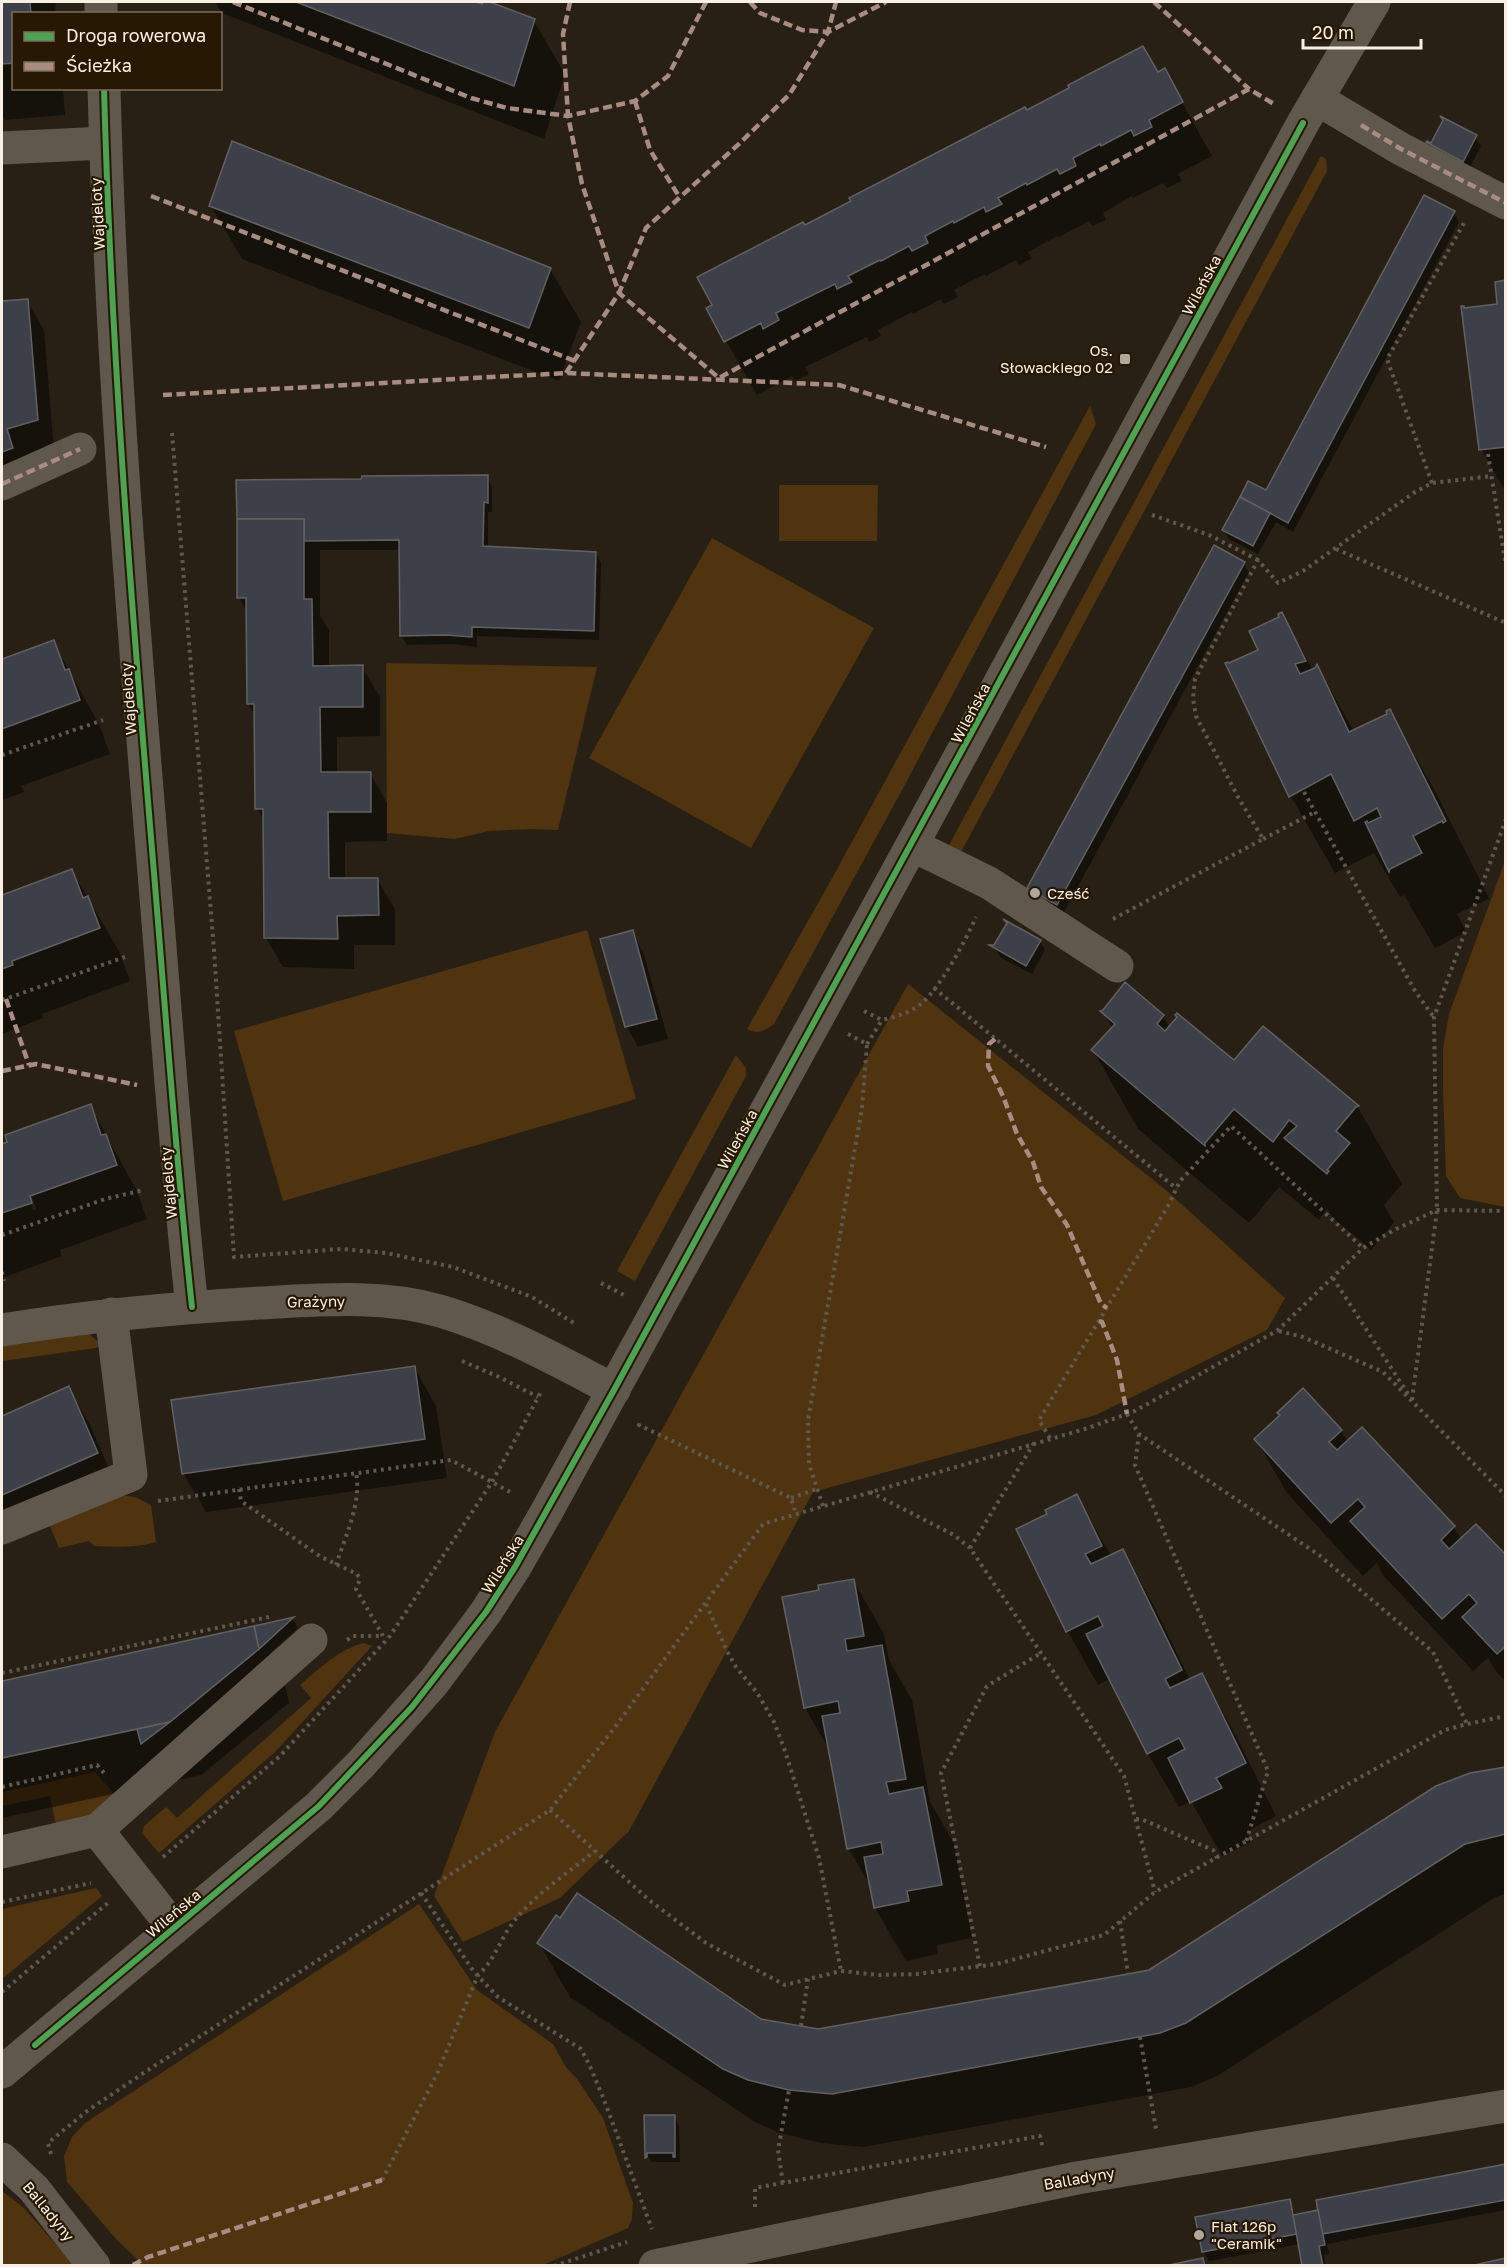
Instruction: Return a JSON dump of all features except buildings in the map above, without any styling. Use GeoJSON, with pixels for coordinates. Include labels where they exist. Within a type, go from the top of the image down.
{"type":"FeatureCollection","features":[{"type":"Feature","properties":{"kind":"street","name":"Wileńska"},"geometry":{"type":"LineString","coordinates":[[2,2072],[319,1806],[434,1682],[486,1612],[515,1567],[614,1390],[1317,99],[1374,2]]}},
{"type":"Feature","properties":{"kind":"street","name":"Wajdeloty"},"geometry":{"type":"LineString","coordinates":[[104,90],[105,143],[122,434],[143,745],[192,1307]]}},
{"type":"Feature","properties":{"kind":"street"},"geometry":{"type":"LineString","coordinates":[[1317,99],[1401,149],[1495,198]]}},
{"type":"Feature","properties":{"kind":"street"},"geometry":{"type":"LineString","coordinates":[[2,148],[105,143]]}},
{"type":"Feature","properties":{"kind":"street"},"geometry":{"type":"LineString","coordinates":[[2,484],[80,450]]}},
{"type":"Feature","properties":{"kind":"street"},"geometry":{"type":"LineString","coordinates":[[912,845],[989,883],[1117,966]]}},
{"type":"Feature","properties":{"kind":"street","name":"Grażyny"},"geometry":{"type":"LineString","coordinates":[[2,1330],[111,1314],[192,1307],[341,1300],[381,1301],[439,1311],[501,1334],[614,1390]]}},
{"type":"Feature","properties":{"kind":"street"},"geometry":{"type":"LineString","coordinates":[[2,1528],[131,1474],[111,1314]]}},
{"type":"Feature","properties":{"kind":"street"},"geometry":{"type":"LineString","coordinates":[[2,1852],[97,1830],[129,1801],[325,1643]]}},
{"type":"Feature","properties":{"kind":"street"},"geometry":{"type":"LineString","coordinates":[[97,1830],[174,1928]]}},
{"type":"Feature","properties":{"kind":"street","name":"Balladyny"},"geometry":{"type":"LineString","coordinates":[[655,2265],[1077,2178],[1506,2106]]}},
{"type":"Feature","properties":{"kind":"street","name":"Balladyny"},"geometry":{"type":"LineString","coordinates":[[2,2159],[34,2189],[94,2265]]}},
{"type":"Feature","properties":{"kind":"path"},"geometry":{"type":"LineString","coordinates":[[1432,483],[1387,358],[1462,226],[1495,198]]}},
{"type":"Feature","properties":{"kind":"path"},"geometry":{"type":"LineString","coordinates":[[172,433],[214,950],[234,1257],[341,1249],[386,1253],[453,1267],[532,1298],[577,1324]]}},
{"type":"Feature","properties":{"kind":"path"},"geometry":{"type":"LineString","coordinates":[[1488,454],[1506,567]]}},
{"type":"Feature","properties":{"kind":"path"},"geometry":{"type":"LineString","coordinates":[[1152,515],[1209,535],[1258,560],[1278,583],[1303,571],[1415,492],[1432,483],[1492,476]]}},
{"type":"Feature","properties":{"kind":"path"},"geometry":{"type":"LineString","coordinates":[[1335,549],[1506,623]]}},
{"type":"Feature","properties":{"kind":"path"},"geometry":{"type":"LineString","coordinates":[[1258,560],[1195,679],[1193,698],[1196,716],[1263,839]]}},
{"type":"Feature","properties":{"kind":"path"},"geometry":{"type":"LineString","coordinates":[[2,755],[103,720]]}},
{"type":"Feature","properties":{"kind":"path"},"geometry":{"type":"LineString","coordinates":[[1304,792],[1415,991],[1434,1017]]}},
{"type":"Feature","properties":{"kind":"path"},"geometry":{"type":"LineString","coordinates":[[1064,930],[1069,922],[1102,923],[1115,918],[1315,812]]}},
{"type":"Feature","properties":{"kind":"path"},"geometry":{"type":"LineString","coordinates":[[1412,1400],[1437,1210],[1434,1017],[1506,819]]}},
{"type":"Feature","properties":{"kind":"path"},"geometry":{"type":"LineString","coordinates":[[857,1008],[882,1020],[902,1015],[921,1004],[968,937],[989,883]]}},
{"type":"Feature","properties":{"kind":"path"},"geometry":{"type":"LineString","coordinates":[[2,1000],[125,957]]}},
{"type":"Feature","properties":{"kind":"path"},"geometry":{"type":"LineString","coordinates":[[934,988],[1177,1189]]}},
{"type":"Feature","properties":{"kind":"path"},"geometry":{"type":"LineString","coordinates":[[823,1506],[809,1464],[808,1420],[862,1108],[867,1044],[882,1020]]}},
{"type":"Feature","properties":{"kind":"path"},"geometry":{"type":"LineString","coordinates":[[845,1032],[867,1044]]}},
{"type":"Feature","properties":{"kind":"path"},"geometry":{"type":"LineString","coordinates":[[1050,1438],[1039,1420],[1117,1293],[1180,1181],[1231,1126],[1363,1248]]}},
{"type":"Feature","properties":{"kind":"path"},"geometry":{"type":"LineString","coordinates":[[2,1235],[105,1199],[147,1190]]}},
{"type":"Feature","properties":{"kind":"path"},"geometry":{"type":"LineString","coordinates":[[53,2162],[48,2143],[87,2111],[264,1993],[550,1810],[706,1604],[763,1524],[1088,1428],[1127,1414],[1230,1359],[1278,1330],[1363,1248],[1394,1230],[1437,1210],[1506,1210]]}},
{"type":"Feature","properties":{"kind":"path"},"geometry":{"type":"LineString","coordinates":[[2,1272],[4,1281]]}},
{"type":"Feature","properties":{"kind":"path"},"geometry":{"type":"LineString","coordinates":[[1333,1278],[1412,1400]]}},
{"type":"Feature","properties":{"kind":"path"},"geometry":{"type":"LineString","coordinates":[[601,1283],[625,1296]]}},
{"type":"Feature","properties":{"kind":"path"},"geometry":{"type":"LineString","coordinates":[[1278,1330],[1303,1337],[1383,1372],[1506,1496]]}},
{"type":"Feature","properties":{"kind":"path"},"geometry":{"type":"LineString","coordinates":[[455,1358],[537,1397]]}},
{"type":"Feature","properties":{"kind":"path"},"geometry":{"type":"LineString","coordinates":[[2,1992],[131,1874],[280,1756],[390,1636],[492,1482],[542,1388]]}},
{"type":"Feature","properties":{"kind":"path"},"geometry":{"type":"LineString","coordinates":[[1127,1414],[1139,1434],[1318,1555],[1433,1652],[1467,1724]]}},
{"type":"Feature","properties":{"kind":"path"},"geometry":{"type":"LineString","coordinates":[[639,1425],[791,1498],[817,1489]]}},
{"type":"Feature","properties":{"kind":"path"},"geometry":{"type":"LineString","coordinates":[[1139,1434],[1135,1465],[1268,1771],[1246,1842]]}},
{"type":"Feature","properties":{"kind":"path"},"geometry":{"type":"LineString","coordinates":[[970,1548],[1034,1443]]}},
{"type":"Feature","properties":{"kind":"path"},"geometry":{"type":"LineString","coordinates":[[131,1474],[141,1491],[155,1501],[451,1460],[547,1511]]}},
{"type":"Feature","properties":{"kind":"path"},"geometry":{"type":"LineString","coordinates":[[336,1564],[356,1500],[358,1482],[356,1473]]}},
{"type":"Feature","properties":{"kind":"path"},"geometry":{"type":"LineString","coordinates":[[239,1490],[241,1501],[321,1557],[357,1574],[360,1579],[356,1589],[383,1636]]}},
{"type":"Feature","properties":{"kind":"path"},"geometry":{"type":"LineString","coordinates":[[870,1492],[954,1535],[970,1548],[1124,1776],[1155,1892]]}},
{"type":"Feature","properties":{"kind":"path"},"geometry":{"type":"LineString","coordinates":[[791,1498],[796,1514]]}},
{"type":"Feature","properties":{"kind":"path"},"geometry":{"type":"LineString","coordinates":[[706,1604],[736,1667],[758,1694],[774,1722],[785,1751],[819,1858],[841,1971]]}},
{"type":"Feature","properties":{"kind":"path"},"geometry":{"type":"LineString","coordinates":[[2,1673],[269,1617]]}},
{"type":"Feature","properties":{"kind":"path"},"geometry":{"type":"LineString","coordinates":[[325,1643],[353,1636],[390,1636]]}},
{"type":"Feature","properties":{"kind":"path"},"geometry":{"type":"LineString","coordinates":[[980,1966],[941,1773],[987,1686],[1041,1653]]}},
{"type":"Feature","properties":{"kind":"path"},"geometry":{"type":"LineString","coordinates":[[550,1810],[649,1900],[706,1943],[785,1985],[841,1971],[879,1975],[916,1974],[997,1964],[1104,1935],[1155,1892],[1445,1730],[1506,1716]]}},
{"type":"Feature","properties":{"kind":"path"},"geometry":{"type":"LineString","coordinates":[[2,1787],[97,1765],[129,1801]]}},
{"type":"Feature","properties":{"kind":"path"},"geometry":{"type":"LineString","coordinates":[[1136,1819],[1141,1819],[1213,1850],[1217,1858]]}},
{"type":"Feature","properties":{"kind":"path"},"geometry":{"type":"LineString","coordinates":[[382,2180],[437,2074],[478,1975],[489,1965],[512,1923],[533,1900],[595,1851]]}},
{"type":"Feature","properties":{"kind":"path"},"geometry":{"type":"LineString","coordinates":[[2,1902],[131,1874]]}},
{"type":"Feature","properties":{"kind":"path"},"geometry":{"type":"LineString","coordinates":[[421,1893],[474,1972],[498,1997],[581,2049],[590,2064],[603,2097],[653,2233]]}},
{"type":"Feature","properties":{"kind":"path"},"geometry":{"type":"LineString","coordinates":[[1120,1921],[1128,1974]]}},
{"type":"Feature","properties":{"kind":"path"},"geometry":{"type":"LineString","coordinates":[[801,2026],[808,1979]]}},
{"type":"Feature","properties":{"kind":"path"},"geometry":{"type":"LineString","coordinates":[[1140,2037],[1152,2110]]}},
{"type":"Feature","properties":{"kind":"path"},"geometry":{"type":"LineString","coordinates":[[783,2183],[778,2150],[789,2090]]}},
{"type":"Feature","properties":{"kind":"shaded area"},"geometry":{"type":"Polygon","coordinates":[[[1321,156],[1326,159],[1327,171],[961,852],[948,847],[1321,156]]]}},
{"type":"Feature","properties":{"kind":"shaded area"},"geometry":{"type":"Polygon","coordinates":[[[1090,406],[1096,424],[901,792],[774,1024],[761,1031],[754,1032],[747,1029],[830,882],[1090,406]]]}},
{"type":"Feature","properties":{"kind":"shaded area"},"geometry":{"type":"Polygon","coordinates":[[[779,485],[878,485],[877,541],[779,541],[779,485]]]}},
{"type":"Feature","properties":{"kind":"shaded area"},"geometry":{"type":"Polygon","coordinates":[[[712,538],[874,628],[751,848],[589,758],[712,538]]]}},
{"type":"Feature","properties":{"kind":"shaded area"},"geometry":{"type":"Polygon","coordinates":[[[386,663],[597,667],[558,830],[489,831],[455,839],[387,833],[386,663]]]}},
{"type":"Feature","properties":{"kind":"shaded area"},"geometry":{"type":"Polygon","coordinates":[[[1505,861],[1506,1207],[1460,1198],[1446,1176],[1443,1089],[1443,1049],[1449,1014],[1505,861]]]}},
{"type":"Feature","properties":{"kind":"shaded area"},"geometry":{"type":"Polygon","coordinates":[[[587,930],[636,1099],[283,1201],[234,1031],[587,930]]]}},
{"type":"Feature","properties":{"kind":"shaded area"},"geometry":{"type":"Polygon","coordinates":[[[908,984],[1167,1191],[1285,1298],[1267,1330],[1096,1415],[813,1492],[629,1831],[560,1898],[463,1942],[434,1896],[495,1732],[908,984]]]}},
{"type":"Feature","properties":{"kind":"shaded area"},"geometry":{"type":"Polygon","coordinates":[[[736,1055],[746,1068],[746,1076],[635,1281],[617,1271],[736,1055]]]}},
{"type":"Feature","properties":{"kind":"shaded area"},"geometry":{"type":"Polygon","coordinates":[[[88,1333],[102,1345],[96,1348],[2,1361],[2,1343],[88,1333]]]}},
{"type":"Feature","properties":{"kind":"shaded area"},"geometry":{"type":"Polygon","coordinates":[[[117,1495],[135,1497],[151,1505],[156,1542],[109,1547],[94,1546],[89,1541],[59,1548],[47,1519],[117,1495]]]}},
{"type":"Feature","properties":{"kind":"shaded area"},"geometry":{"type":"Polygon","coordinates":[[[364,1643],[372,1646],[275,1752],[159,1853],[142,1833],[144,1826],[166,1807],[177,1818],[311,1698],[300,1685],[338,1655],[364,1643]]]}},
{"type":"Feature","properties":{"kind":"shaded area"},"geometry":{"type":"Polygon","coordinates":[[[95,1772],[117,1797],[91,1822],[57,1830],[50,1796],[2,1806],[2,1792],[95,1772]]]}},
{"type":"Feature","properties":{"kind":"shaded area"},"geometry":{"type":"Polygon","coordinates":[[[96,1888],[102,1896],[2,1979],[2,1909],[96,1888]]]}},
{"type":"Feature","properties":{"kind":"shaded area"},"geometry":{"type":"Polygon","coordinates":[[[419,1904],[477,1990],[553,2044],[566,2067],[577,2079],[603,2118],[633,2203],[632,2219],[628,2228],[543,2265],[143,2265],[117,2240],[67,2182],[64,2156],[72,2137],[85,2123],[419,1904]]]}},
{"type":"Feature","properties":{"kind":"shaded area"},"geometry":{"type":"Polygon","coordinates":[[[2,2191],[24,2208],[74,2265],[2,2265],[2,2191]]]}},
{"type":"Feature","properties":{"kind":"marked path"},"geometry":{"type":"LineString","coordinates":[[233,2],[471,98],[507,108],[568,116],[635,101],[668,76],[706,2]]}},
{"type":"Feature","properties":{"kind":"marked path"},"geometry":{"type":"LineString","coordinates":[[570,2],[563,34],[568,116],[582,184],[619,293],[719,378],[1249,89],[1274,104]]}},
{"type":"Feature","properties":{"kind":"marked path"},"geometry":{"type":"LineString","coordinates":[[750,2],[760,13],[802,30],[828,32],[886,2]]}},
{"type":"Feature","properties":{"kind":"marked path"},"geometry":{"type":"LineString","coordinates":[[566,373],[619,293],[646,228],[789,95],[828,32],[836,2]]}},
{"type":"Feature","properties":{"kind":"marked path"},"geometry":{"type":"LineString","coordinates":[[1154,2],[1249,89]]}},
{"type":"Feature","properties":{"kind":"marked path"},"geometry":{"type":"LineString","coordinates":[[635,101],[650,150],[680,198]]}},
{"type":"Feature","properties":{"kind":"marked path"},"geometry":{"type":"LineString","coordinates":[[1361,125],[1401,149],[1506,203]]}},
{"type":"Feature","properties":{"kind":"marked path"},"geometry":{"type":"LineString","coordinates":[[151,196],[575,361]]}},
{"type":"Feature","properties":{"kind":"marked path"},"geometry":{"type":"LineString","coordinates":[[163,395],[566,373],[839,385],[1046,447]]}},
{"type":"Feature","properties":{"kind":"marked path"},"geometry":{"type":"LineString","coordinates":[[2,484],[80,449]]}},
{"type":"Feature","properties":{"kind":"marked path"},"geometry":{"type":"LineString","coordinates":[[6,999],[29,1065]]}},
{"type":"Feature","properties":{"kind":"marked path"},"geometry":{"type":"LineString","coordinates":[[995,1039],[989,1044],[988,1066],[1003,1096],[1017,1134],[1033,1162],[1041,1187],[1067,1225],[1101,1304],[1107,1308]]}},
{"type":"Feature","properties":{"kind":"marked path"},"geometry":{"type":"LineString","coordinates":[[2,1071],[36,1064],[137,1085]]}},
{"type":"Feature","properties":{"kind":"marked path"},"geometry":{"type":"LineString","coordinates":[[1099,1321],[1102,1322],[1117,1360],[1127,1414]]}},
{"type":"Feature","properties":{"kind":"marked path"},"geometry":{"type":"LineString","coordinates":[[133,2265],[148,2257],[382,2180]]}},
{"type":"Feature","properties":{"kind":"cycle path"},"geometry":{"type":"LineString","coordinates":[[104,90],[117,383],[130,579],[192,1307]]}},
{"type":"Feature","properties":{"kind":"cycle path"},"geometry":{"type":"LineString","coordinates":[[35,2045],[319,1806],[412,1707],[486,1612],[515,1567],[614,1390],[1303,123]]}},
{"type":"Feature","properties":{"kind":"place","name":"Os. Słowackiego 02"},"geometry":{"type":"Point","coordinates":[1125,359]}},
{"type":"Feature","properties":{"kind":"place","name":"Cześć"},"geometry":{"type":"Point","coordinates":[1035,893]}},
{"type":"Feature","properties":{"kind":"place","name":"Fiat 126p \"Ceramik\""},"geometry":{"type":"Point","coordinates":[1199,2235]}}]}
